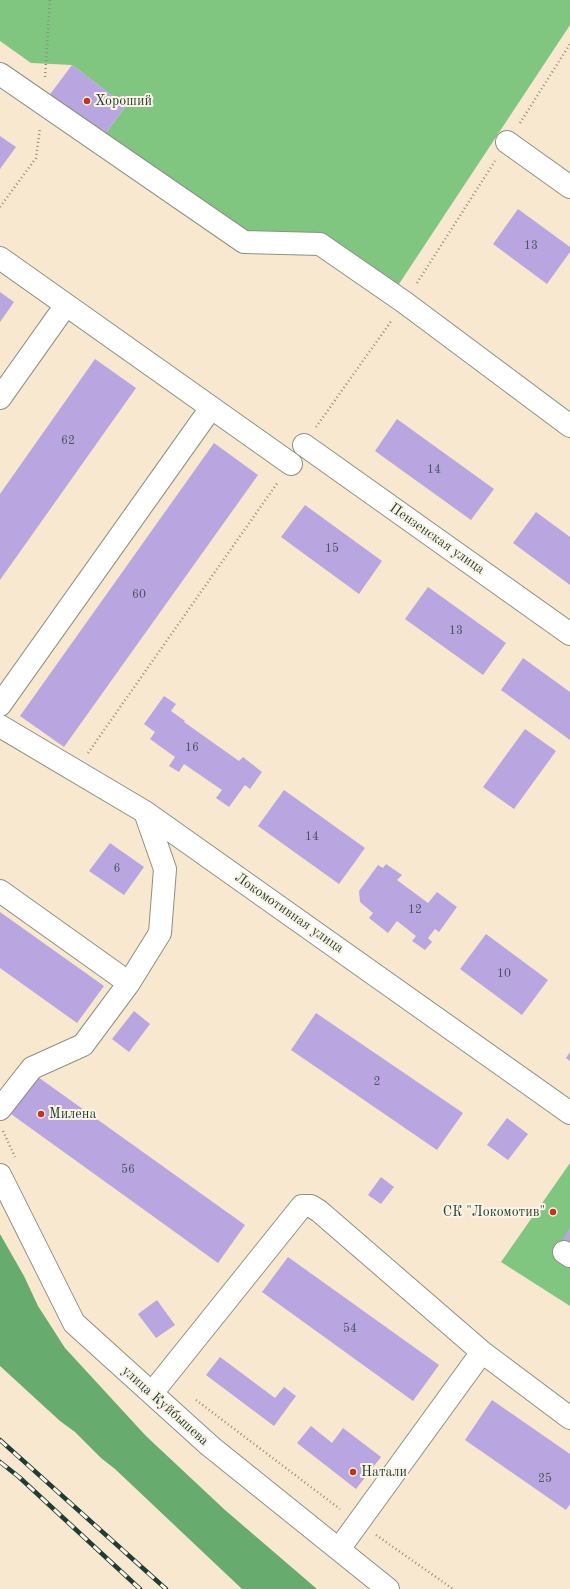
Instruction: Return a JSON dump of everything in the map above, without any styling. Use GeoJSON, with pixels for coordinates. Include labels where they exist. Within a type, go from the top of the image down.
{"type":"FeatureCollection","features":[{"type":"Feature","properties":{"kind":"street"},"geometry":{"type":"LineString","coordinates":[[0,74],[244,242],[320,244],[404,302],[570,426]]}},
{"type":"Feature","properties":{"kind":"street"},"geometry":{"type":"LineString","coordinates":[[508,142],[570,187]]}},
{"type":"Feature","properties":{"kind":"street"},"geometry":{"type":"LineString","coordinates":[[0,258],[291,464]]}},
{"type":"Feature","properties":{"kind":"street"},"geometry":{"type":"LineString","coordinates":[[0,398],[66,305]]}},
{"type":"Feature","properties":{"kind":"street"},"geometry":{"type":"LineString","coordinates":[[0,705],[211,408]]}},
{"type":"Feature","properties":{"kind":"street","name":"Пензенская улица"},"geometry":{"type":"LineString","coordinates":[[304,445],[570,634]]}},
{"type":"Feature","properties":{"kind":"street","name":"Локомотивная улица"},"geometry":{"type":"LineString","coordinates":[[0,726],[145,812],[570,1113]]}},
{"type":"Feature","properties":{"kind":"street"},"geometry":{"type":"LineString","coordinates":[[0,1109],[32,1068],[83,1045],[130,983],[160,933],[165,869],[145,812]]}},
{"type":"Feature","properties":{"kind":"street"},"geometry":{"type":"LineString","coordinates":[[0,891],[130,983]]}},
{"type":"Feature","properties":{"kind":"street","name":"улица Куйбышева"},"geometry":{"type":"LineString","coordinates":[[0,1175],[74,1323],[210,1446],[388,1589]]}},
{"type":"Feature","properties":{"kind":"street"},"geometry":{"type":"LineString","coordinates":[[152,1394],[302,1206],[311,1206],[319,1211],[482,1352],[570,1418]]}},
{"type":"Feature","properties":{"kind":"street"},"geometry":{"type":"LineString","coordinates":[[339,1549],[482,1352]]}},
{"type":"Feature","properties":{"kind":"path"},"geometry":{"type":"LineString","coordinates":[[304,445],[404,302],[570,44]]}},
{"type":"Feature","properties":{"kind":"path"},"geometry":{"type":"LineString","coordinates":[[75,771],[291,464]]}},
{"type":"Feature","properties":{"kind":"path"},"geometry":{"type":"LineString","coordinates":[[0,1125],[17,1160]]}},
{"type":"Feature","properties":{"kind":"path"},"geometry":{"type":"LineString","coordinates":[[165,1377],[358,1522],[453,1589]]}},
{"type":"Feature","properties":{"kind":"green space"},"geometry":{"type":"Polygon","coordinates":[[[0,0],[570,0],[570,25],[397,287],[325,235],[244,233],[102,138],[126,106],[72,65],[31,63],[0,41],[0,0]]]}},
{"type":"Feature","properties":{"kind":"green space","name":"СК \"Локомотив\""},"geometry":{"type":"Polygon","coordinates":[[[570,1163],[570,1306],[501,1262],[570,1163]]]}},
{"type":"Feature","properties":{"kind":"green space"},"geometry":{"type":"Polygon","coordinates":[[[0,1234],[24,1276],[38,1306],[65,1348],[146,1436],[225,1510],[317,1589],[242,1589],[75,1432],[60,1421],[0,1366],[0,1234]]]}},
{"type":"Feature","properties":{"kind":"building","name":"Хороший"},"geometry":{"type":"Polygon","coordinates":[[[72,65],[126,106],[102,138],[48,97],[72,65]]]}},
{"type":"Feature","properties":{"kind":"building"},"geometry":{"type":"Polygon","coordinates":[[[0,136],[16,147],[0,169],[0,136]]]}},
{"type":"Feature","properties":{"kind":"building"},"geometry":{"type":"Polygon","coordinates":[[[518,209],[570,247],[570,252],[547,284],[493,244],[518,209]]]}},
{"type":"Feature","properties":{"kind":"building"},"geometry":{"type":"Polygon","coordinates":[[[0,292],[14,302],[0,322],[0,292]]]}},
{"type":"Feature","properties":{"kind":"building"},"geometry":{"type":"Polygon","coordinates":[[[95,359],[136,388],[0,580],[0,494],[95,359]]]}},
{"type":"Feature","properties":{"kind":"building"},"geometry":{"type":"Polygon","coordinates":[[[397,419],[494,489],[471,520],[375,451],[397,419]]]}},
{"type":"Feature","properties":{"kind":"building"},"geometry":{"type":"Polygon","coordinates":[[[214,443],[258,475],[64,747],[20,716],[214,443]]]}},
{"type":"Feature","properties":{"kind":"building"},"geometry":{"type":"Polygon","coordinates":[[[305,505],[382,561],[359,594],[281,537],[305,505]]]}},
{"type":"Feature","properties":{"kind":"building"},"geometry":{"type":"Polygon","coordinates":[[[536,512],[570,537],[570,585],[513,543],[536,512]]]}},
{"type":"Feature","properties":{"kind":"building"},"geometry":{"type":"Polygon","coordinates":[[[428,587],[506,643],[483,675],[405,619],[428,587]]]}},
{"type":"Feature","properties":{"kind":"building"},"geometry":{"type":"Polygon","coordinates":[[[523,658],[570,692],[570,740],[501,690],[523,658]]]}},
{"type":"Feature","properties":{"kind":"building"},"geometry":{"type":"Polygon","coordinates":[[[164,696],[176,704],[171,711],[185,721],[184,722],[239,761],[243,757],[262,772],[250,789],[245,785],[229,807],[216,798],[222,790],[184,764],[179,772],[169,766],[175,757],[150,739],[155,732],[144,724],[164,696]]]}},
{"type":"Feature","properties":{"kind":"building"},"geometry":{"type":"Polygon","coordinates":[[[525,729],[556,751],[514,809],[483,787],[525,729]]]}},
{"type":"Feature","properties":{"kind":"building"},"geometry":{"type":"Polygon","coordinates":[[[284,790],[365,848],[339,884],[258,826],[284,790]]]}},
{"type":"Feature","properties":{"kind":"building"},"geometry":{"type":"Polygon","coordinates":[[[110,843],[144,867],[124,895],[89,871],[110,843]]]}},
{"type":"Feature","properties":{"kind":"building"},"geometry":{"type":"Polygon","coordinates":[[[386,864],[402,875],[397,880],[428,903],[437,892],[457,907],[439,932],[435,929],[428,938],[432,942],[425,950],[412,941],[416,936],[397,921],[388,933],[369,918],[373,913],[360,902],[359,891],[378,865],[383,868],[386,864]]]}},
{"type":"Feature","properties":{"kind":"building"},"geometry":{"type":"Polygon","coordinates":[[[0,912],[104,986],[77,1023],[0,968],[0,912]]]}},
{"type":"Feature","properties":{"kind":"building"},"geometry":{"type":"Polygon","coordinates":[[[486,934],[548,980],[522,1015],[460,969],[486,934]]]}},
{"type":"Feature","properties":{"kind":"building"},"geometry":{"type":"Polygon","coordinates":[[[134,1011],[150,1024],[129,1052],[112,1039],[134,1011]]]}},
{"type":"Feature","properties":{"kind":"building"},"geometry":{"type":"Polygon","coordinates":[[[316,1013],[463,1113],[437,1150],[291,1050],[316,1013]]]}},
{"type":"Feature","properties":{"kind":"building"},"geometry":{"type":"Polygon","coordinates":[[[570,1052],[570,1061],[566,1058],[570,1052]]]}},
{"type":"Feature","properties":{"kind":"building"},"geometry":{"type":"Polygon","coordinates":[[[38,1077],[245,1225],[218,1263],[11,1114],[38,1077]]]}},
{"type":"Feature","properties":{"kind":"building"},"geometry":{"type":"Polygon","coordinates":[[[507,1118],[528,1134],[508,1160],[487,1145],[507,1118]]]}},
{"type":"Feature","properties":{"kind":"building"},"geometry":{"type":"Polygon","coordinates":[[[381,1177],[394,1187],[381,1204],[368,1195],[381,1177]]]}},
{"type":"Feature","properties":{"kind":"building"},"geometry":{"type":"Polygon","coordinates":[[[570,1228],[570,1244],[563,1239],[570,1228]]]}},
{"type":"Feature","properties":{"kind":"building"},"geometry":{"type":"Polygon","coordinates":[[[288,1257],[439,1365],[413,1401],[262,1292],[288,1257]]]}},
{"type":"Feature","properties":{"kind":"building"},"geometry":{"type":"Polygon","coordinates":[[[157,1300],[175,1325],[156,1338],[138,1314],[157,1300]]]}},
{"type":"Feature","properties":{"kind":"building"},"geometry":{"type":"Polygon","coordinates":[[[220,1357],[275,1398],[284,1387],[296,1396],[274,1426],[206,1375],[220,1357]]]}},
{"type":"Feature","properties":{"kind":"building"},"geometry":{"type":"Polygon","coordinates":[[[492,1400],[570,1454],[570,1504],[566,1510],[465,1440],[492,1400]]]}},
{"type":"Feature","properties":{"kind":"building"},"geometry":{"type":"Polygon","coordinates":[[[311,1426],[332,1443],[343,1428],[381,1457],[356,1489],[297,1443],[311,1426]]]}},
{"type":"Feature","properties":{"kind":"railway"},"geometry":{"type":"LineString","coordinates":[[0,1440],[166,1589]]}},
{"type":"Feature","properties":{"kind":"railway"},"geometry":{"type":"LineString","coordinates":[[0,1462],[19,1477],[140,1589]]}},
{"type":"Feature","properties":{"kind":"place","name":"Хороший"},"geometry":{"type":"Point","coordinates":[87,101]}},
{"type":"Feature","properties":{"kind":"place","name":"Милена"},"geometry":{"type":"Point","coordinates":[41,1114]}},
{"type":"Feature","properties":{"kind":"place","name":"СК \"Локомотив\""},"geometry":{"type":"Point","coordinates":[553,1212]}},
{"type":"Feature","properties":{"kind":"place","name":"Натали"},"geometry":{"type":"Point","coordinates":[353,1472]}}]}
